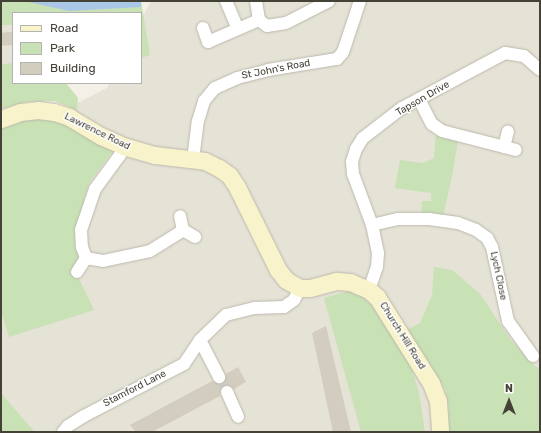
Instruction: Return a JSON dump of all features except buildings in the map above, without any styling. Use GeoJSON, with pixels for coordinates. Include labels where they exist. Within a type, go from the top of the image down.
{"type":"FeatureCollection","features":[{"type":"Feature","properties":{"kind":"street"},"geometry":{"type":"LineString","coordinates":[[226,1],[238,29]]}},
{"type":"Feature","properties":{"kind":"street"},"geometry":{"type":"LineString","coordinates":[[256,1],[258,20]]}},
{"type":"Feature","properties":{"kind":"street"},"geometry":{"type":"LineString","coordinates":[[258,20],[267,26],[286,23],[329,1]]}},
{"type":"Feature","properties":{"kind":"street","name":"St John's Road"},"geometry":{"type":"LineString","coordinates":[[193,160],[198,121],[204,101],[214,88],[237,78],[268,70],[337,59],[343,52],[360,1]]}},
{"type":"Feature","properties":{"kind":"street"},"geometry":{"type":"LineString","coordinates":[[203,28],[208,42],[258,20]]}},
{"type":"Feature","properties":{"kind":"street","name":"Tapson Drive"},"geometry":{"type":"LineString","coordinates":[[369,290],[377,267],[378,252],[372,225],[353,174],[352,162],[356,149],[363,138],[402,108],[505,53],[524,56],[540,70]]}},
{"type":"Feature","properties":{"kind":"street"},"geometry":{"type":"LineString","coordinates":[[419,99],[432,124],[442,131],[516,150]]}},
{"type":"Feature","properties":{"kind":"street","name":"Lawrence Road"},"geometry":{"type":"LineString","coordinates":[[1,119],[20,112],[38,110],[54,112],[69,117],[101,136],[124,146],[155,155],[193,160]]}},
{"type":"Feature","properties":{"kind":"street"},"geometry":{"type":"LineString","coordinates":[[504,146],[508,131]]}},
{"type":"Feature","properties":{"kind":"street"},"geometry":{"type":"LineString","coordinates":[[86,258],[82,247],[81,230],[95,190],[120,155],[124,146]]}},
{"type":"Feature","properties":{"kind":"street"},"geometry":{"type":"LineString","coordinates":[[193,160],[205,161],[229,175],[237,187],[278,270],[286,280],[300,288]]}},
{"type":"Feature","properties":{"kind":"street"},"geometry":{"type":"LineString","coordinates":[[180,216],[183,230],[195,237]]}},
{"type":"Feature","properties":{"kind":"street","name":"Lych Close"},"geometry":{"type":"LineString","coordinates":[[372,225],[398,219],[429,219],[458,223],[476,230],[487,238],[492,247],[508,321],[533,356]]}},
{"type":"Feature","properties":{"kind":"street"},"geometry":{"type":"LineString","coordinates":[[86,258],[103,261],[150,251],[183,230]]}},
{"type":"Feature","properties":{"kind":"street"},"geometry":{"type":"LineString","coordinates":[[77,272],[86,258]]}},
{"type":"Feature","properties":{"kind":"street","name":"Church Hill Road"},"geometry":{"type":"LineString","coordinates":[[300,288],[317,287],[337,281],[358,284],[369,290],[387,310],[431,383],[438,401],[440,432]]}},
{"type":"Feature","properties":{"kind":"street","name":"Stamford Lane"},"geometry":{"type":"LineString","coordinates":[[63,432],[68,426],[84,416],[184,364],[200,340],[226,315],[255,308],[284,307],[294,300],[300,288]]}},
{"type":"Feature","properties":{"kind":"street"},"geometry":{"type":"LineString","coordinates":[[200,340],[219,377]]}},
{"type":"Feature","properties":{"kind":"street"},"geometry":{"type":"LineString","coordinates":[[227,392],[238,417]]}},
{"type":"Feature","properties":{"kind":"shaded area"},"geometry":{"type":"Polygon","coordinates":[[[151,1],[540,1],[540,432],[34,431],[1,393],[1,142],[107,88],[109,84],[142,84],[142,18],[151,1]]]}},
{"type":"Feature","properties":{"kind":"shaded area"},"geometry":{"type":"Polygon","coordinates":[[[1,15],[2,25],[12,25],[12,63],[1,64],[1,15]]]}},
{"type":"Feature","properties":{"kind":"green space"},"geometry":{"type":"Polygon","coordinates":[[[1,1],[141,1],[150,55],[142,58],[142,12],[12,12],[12,25],[2,25],[1,1]]]}},
{"type":"Feature","properties":{"kind":"green space"},"geometry":{"type":"Polygon","coordinates":[[[12,63],[12,84],[67,84],[78,98],[77,110],[54,101],[27,102],[1,109],[1,64],[12,63]]]}},
{"type":"Feature","properties":{"kind":"green space"},"geometry":{"type":"Polygon","coordinates":[[[56,117],[111,146],[113,151],[89,183],[84,199],[80,255],[74,268],[94,310],[9,337],[1,311],[1,126],[15,119],[56,117]]]}},
{"type":"Feature","properties":{"kind":"green space"},"geometry":{"type":"Polygon","coordinates":[[[436,132],[458,141],[443,217],[421,214],[422,201],[431,201],[431,193],[395,188],[400,160],[423,163],[434,158],[436,132]]]}},
{"type":"Feature","properties":{"kind":"green space"},"geometry":{"type":"Polygon","coordinates":[[[434,267],[452,270],[480,294],[510,339],[536,367],[540,368],[540,432],[448,432],[449,408],[445,389],[407,330],[420,323],[432,295],[434,267]]]}},
{"type":"Feature","properties":{"kind":"green space"},"geometry":{"type":"Polygon","coordinates":[[[353,290],[374,307],[411,366],[419,393],[425,432],[361,432],[324,298],[353,290]]]}},
{"type":"Feature","properties":{"kind":"green space"},"geometry":{"type":"Polygon","coordinates":[[[1,393],[34,431],[36,432],[1,432],[1,393]]]}},
{"type":"Feature","properties":{"kind":"water"},"geometry":{"type":"Polygon","coordinates":[[[24,1],[141,1],[141,7],[69,11],[24,1]]]}},
{"type":"Feature","properties":{"kind":"tunnel"},"geometry":{"type":"LineString","coordinates":[[219,377],[227,392]]}}]}
